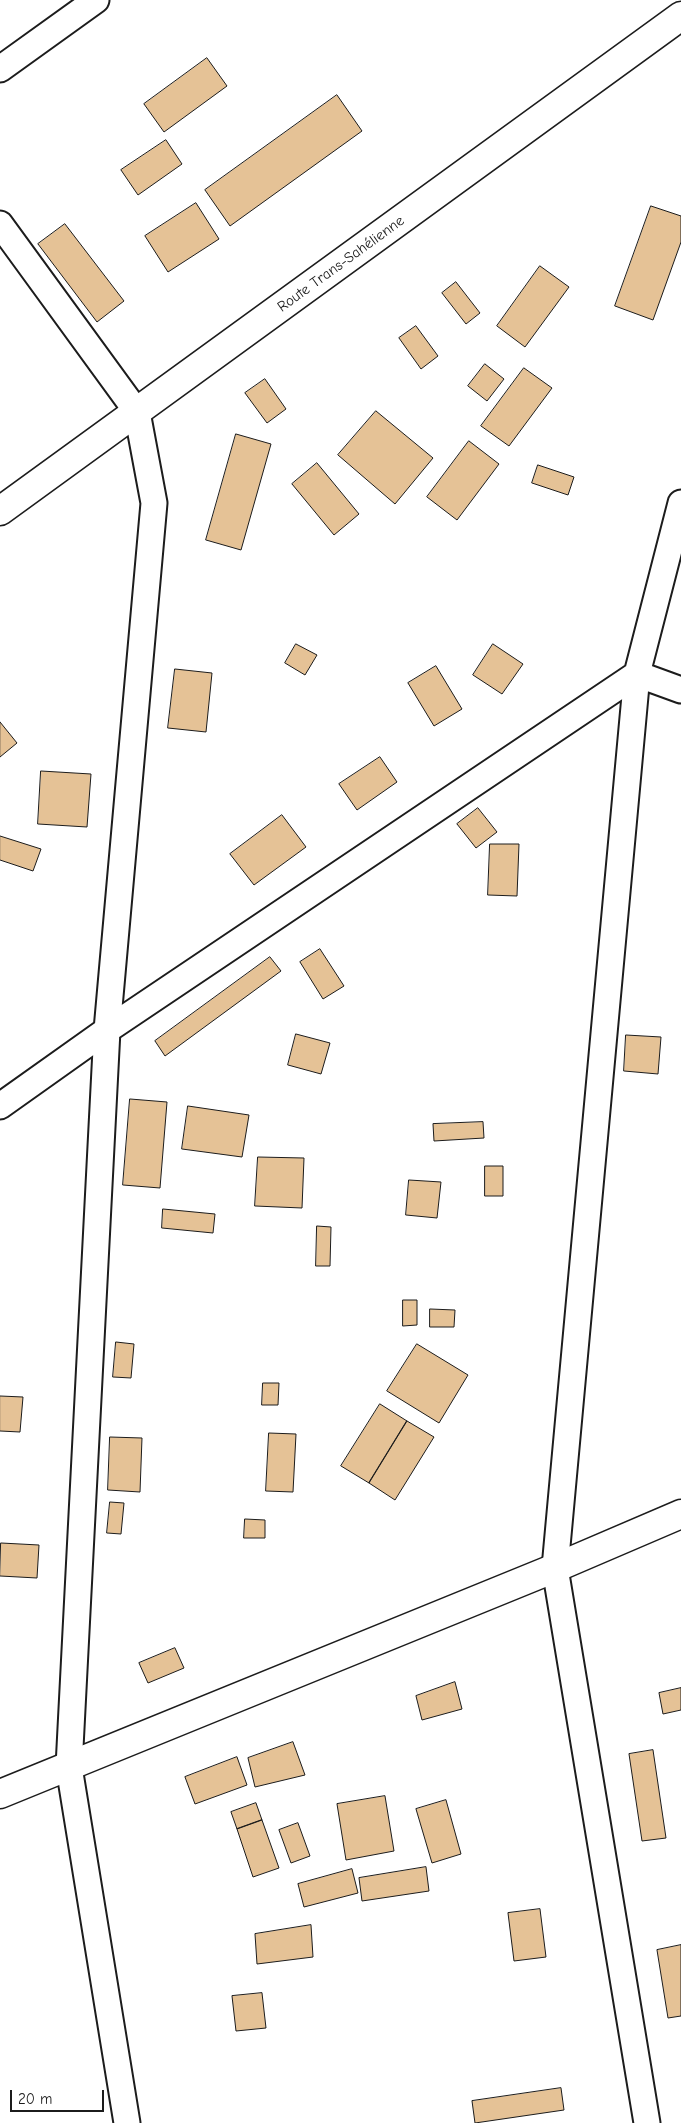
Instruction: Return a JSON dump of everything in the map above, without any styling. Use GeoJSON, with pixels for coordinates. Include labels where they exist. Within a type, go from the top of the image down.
{"type":"FeatureCollection","features":[{"type":"Feature","properties":{"kind":"main road","name":"Route Trans-Sahélienne"},"geometry":{"type":"LineString","coordinates":[[0,511],[681,16]]}},
{"type":"Feature","properties":{"kind":"main road"},"geometry":{"type":"LineString","coordinates":[[0,1794],[555,1568],[681,1514]]}},
{"type":"Feature","properties":{"kind":"street"},"geometry":{"type":"LineString","coordinates":[[0,69],[96,0]]}},
{"type":"Feature","properties":{"kind":"street"},"geometry":{"type":"LineString","coordinates":[[0,224],[137,412],[154,503],[107,1030],[69,1767],[127,2123]]}},
{"type":"Feature","properties":{"kind":"street"},"geometry":{"type":"LineString","coordinates":[[647,2123],[555,1568],[637,674],[681,503]]}},
{"type":"Feature","properties":{"kind":"street"},"geometry":{"type":"LineString","coordinates":[[0,1106],[107,1030],[637,674]]}},
{"type":"Feature","properties":{"kind":"street"},"geometry":{"type":"LineString","coordinates":[[637,674],[681,690]]}},
{"type":"Feature","properties":{"kind":"building"},"geometry":{"type":"Polygon","coordinates":[[[207,58],[227,86],[164,132],[144,104],[207,58]]]}},
{"type":"Feature","properties":{"kind":"building"},"geometry":{"type":"Polygon","coordinates":[[[337,95],[362,131],[230,226],[205,190],[337,95]]]}},
{"type":"Feature","properties":{"kind":"building"},"geometry":{"type":"Polygon","coordinates":[[[166,140],[182,164],[138,195],[121,170],[166,140]]]}},
{"type":"Feature","properties":{"kind":"building"},"geometry":{"type":"Polygon","coordinates":[[[196,203],[219,239],[168,272],[145,236],[196,203]]]}},
{"type":"Feature","properties":{"kind":"building"},"geometry":{"type":"Polygon","coordinates":[[[651,206],[681,216],[681,242],[653,320],[615,306],[651,206]]]}},
{"type":"Feature","properties":{"kind":"building"},"geometry":{"type":"Polygon","coordinates":[[[65,224],[124,301],[97,322],[38,244],[65,224]]]}},
{"type":"Feature","properties":{"kind":"building"},"geometry":{"type":"Polygon","coordinates":[[[540,266],[569,287],[525,347],[497,326],[540,266]]]}},
{"type":"Feature","properties":{"kind":"building"},"geometry":{"type":"Polygon","coordinates":[[[456,282],[480,313],[466,324],[442,293],[456,282]]]}},
{"type":"Feature","properties":{"kind":"building"},"geometry":{"type":"Polygon","coordinates":[[[416,326],[438,356],[421,369],[399,338],[416,326]]]}},
{"type":"Feature","properties":{"kind":"building"},"geometry":{"type":"Polygon","coordinates":[[[485,364],[504,379],[487,401],[468,386],[485,364]]]}},
{"type":"Feature","properties":{"kind":"building"},"geometry":{"type":"Polygon","coordinates":[[[524,368],[552,388],[509,446],[481,426],[524,368]]]}},
{"type":"Feature","properties":{"kind":"building"},"geometry":{"type":"Polygon","coordinates":[[[265,379],[286,409],[267,423],[245,393],[265,379]]]}},
{"type":"Feature","properties":{"kind":"building"},"geometry":{"type":"Polygon","coordinates":[[[376,411],[433,458],[395,504],[338,455],[376,411]]]}},
{"type":"Feature","properties":{"kind":"building"},"geometry":{"type":"Polygon","coordinates":[[[236,434],[271,444],[241,550],[206,540],[236,434]]]}},
{"type":"Feature","properties":{"kind":"building"},"geometry":{"type":"Polygon","coordinates":[[[469,441],[499,464],[457,520],[427,497],[469,441]]]}},
{"type":"Feature","properties":{"kind":"building"},"geometry":{"type":"Polygon","coordinates":[[[317,463],[359,514],[334,535],[292,484],[317,463]]]}},
{"type":"Feature","properties":{"kind":"building"},"geometry":{"type":"Polygon","coordinates":[[[538,465],[574,477],[568,495],[532,483],[538,465]]]}},
{"type":"Feature","properties":{"kind":"building"},"geometry":{"type":"Polygon","coordinates":[[[296,644],[317,655],[305,675],[285,663],[296,644]]]}},
{"type":"Feature","properties":{"kind":"building"},"geometry":{"type":"Polygon","coordinates":[[[493,644],[523,664],[502,694],[473,675],[493,644]]]}},
{"type":"Feature","properties":{"kind":"building"},"geometry":{"type":"Polygon","coordinates":[[[436,666],[462,709],[434,726],[408,683],[436,666]]]}},
{"type":"Feature","properties":{"kind":"building"},"geometry":{"type":"Polygon","coordinates":[[[175,669],[212,673],[206,732],[168,728],[175,669]]]}},
{"type":"Feature","properties":{"kind":"building"},"geometry":{"type":"Polygon","coordinates":[[[0,722],[17,743],[0,757],[0,722]]]}},
{"type":"Feature","properties":{"kind":"building"},"geometry":{"type":"Polygon","coordinates":[[[380,757],[397,782],[357,810],[339,784],[380,757]]]}},
{"type":"Feature","properties":{"kind":"building"},"geometry":{"type":"Polygon","coordinates":[[[41,771],[91,774],[87,827],[38,824],[41,771]]]}},
{"type":"Feature","properties":{"kind":"building"},"geometry":{"type":"Polygon","coordinates":[[[478,808],[497,832],[476,848],[457,824],[478,808]]]}},
{"type":"Feature","properties":{"kind":"building"},"geometry":{"type":"Polygon","coordinates":[[[282,815],[306,847],[254,885],[230,854],[282,815]]]}},
{"type":"Feature","properties":{"kind":"building"},"geometry":{"type":"Polygon","coordinates":[[[0,836],[41,849],[33,871],[0,860],[0,836]]]}},
{"type":"Feature","properties":{"kind":"building"},"geometry":{"type":"Polygon","coordinates":[[[490,844],[519,844],[517,896],[488,895],[490,844]]]}},
{"type":"Feature","properties":{"kind":"building"},"geometry":{"type":"Polygon","coordinates":[[[320,949],[344,986],[323,999],[300,962],[320,949]]]}},
{"type":"Feature","properties":{"kind":"building"},"geometry":{"type":"Polygon","coordinates":[[[270,957],[281,971],[165,1056],[155,1041],[270,957]]]}},
{"type":"Feature","properties":{"kind":"building"},"geometry":{"type":"Polygon","coordinates":[[[296,1034],[330,1043],[321,1074],[288,1065],[296,1034]]]}},
{"type":"Feature","properties":{"kind":"building"},"geometry":{"type":"Polygon","coordinates":[[[626,1035],[661,1037],[658,1074],[624,1071],[626,1035]]]}},
{"type":"Feature","properties":{"kind":"building"},"geometry":{"type":"Polygon","coordinates":[[[130,1099],[167,1102],[160,1188],[123,1185],[130,1099]]]}},
{"type":"Feature","properties":{"kind":"building"},"geometry":{"type":"Polygon","coordinates":[[[188,1106],[249,1115],[242,1157],[182,1149],[188,1106]]]}},
{"type":"Feature","properties":{"kind":"building"},"geometry":{"type":"Polygon","coordinates":[[[483,1122],[484,1138],[434,1141],[433,1124],[483,1122]]]}},
{"type":"Feature","properties":{"kind":"building"},"geometry":{"type":"Polygon","coordinates":[[[258,1157],[304,1158],[302,1208],[255,1206],[258,1157]]]}},
{"type":"Feature","properties":{"kind":"building"},"geometry":{"type":"Polygon","coordinates":[[[485,1166],[503,1166],[503,1196],[485,1196],[485,1166]]]}},
{"type":"Feature","properties":{"kind":"building"},"geometry":{"type":"Polygon","coordinates":[[[409,1180],[441,1182],[437,1218],[406,1215],[409,1180]]]}},
{"type":"Feature","properties":{"kind":"building"},"geometry":{"type":"Polygon","coordinates":[[[163,1209],[215,1214],[213,1233],[162,1228],[163,1209]]]}},
{"type":"Feature","properties":{"kind":"building"},"geometry":{"type":"Polygon","coordinates":[[[317,1226],[331,1227],[330,1266],[316,1266],[317,1226]]]}},
{"type":"Feature","properties":{"kind":"building"},"geometry":{"type":"Polygon","coordinates":[[[403,1300],[417,1300],[417,1325],[403,1326],[403,1300]]]}},
{"type":"Feature","properties":{"kind":"building"},"geometry":{"type":"Polygon","coordinates":[[[430,1309],[455,1310],[454,1327],[430,1327],[430,1309]]]}},
{"type":"Feature","properties":{"kind":"building"},"geometry":{"type":"Polygon","coordinates":[[[116,1342],[134,1344],[131,1378],[113,1377],[116,1342]]]}},
{"type":"Feature","properties":{"kind":"building"},"geometry":{"type":"Polygon","coordinates":[[[417,1344],[468,1375],[439,1423],[387,1391],[417,1344]]]}},
{"type":"Feature","properties":{"kind":"building"},"geometry":{"type":"Polygon","coordinates":[[[263,1383],[279,1383],[278,1405],[262,1405],[263,1383]]]}},
{"type":"Feature","properties":{"kind":"building"},"geometry":{"type":"Polygon","coordinates":[[[0,1396],[23,1397],[20,1432],[0,1431],[0,1396]]]}},
{"type":"Feature","properties":{"kind":"building"},"geometry":{"type":"Polygon","coordinates":[[[380,1404],[407,1421],[369,1483],[341,1466],[380,1404]]]}},
{"type":"Feature","properties":{"kind":"building"},"geometry":{"type":"Polygon","coordinates":[[[407,1421],[434,1437],[395,1500],[369,1483],[407,1421]]]}},
{"type":"Feature","properties":{"kind":"building"},"geometry":{"type":"Polygon","coordinates":[[[269,1433],[296,1434],[293,1492],[266,1491],[269,1433]]]}},
{"type":"Feature","properties":{"kind":"building"},"geometry":{"type":"Polygon","coordinates":[[[110,1437],[142,1438],[140,1492],[108,1490],[110,1437]]]}},
{"type":"Feature","properties":{"kind":"building"},"geometry":{"type":"Polygon","coordinates":[[[110,1502],[124,1503],[121,1534],[107,1533],[110,1502]]]}},
{"type":"Feature","properties":{"kind":"building"},"geometry":{"type":"Polygon","coordinates":[[[245,1519],[265,1520],[265,1538],[244,1538],[245,1519]]]}},
{"type":"Feature","properties":{"kind":"building"},"geometry":{"type":"Polygon","coordinates":[[[1,1543],[39,1545],[37,1578],[0,1576],[1,1543]]]}},
{"type":"Feature","properties":{"kind":"building"},"geometry":{"type":"Polygon","coordinates":[[[175,1648],[184,1668],[148,1683],[139,1663],[175,1648]]]}},
{"type":"Feature","properties":{"kind":"building"},"geometry":{"type":"Polygon","coordinates":[[[455,1682],[462,1709],[422,1720],[416,1696],[455,1682]]]}},
{"type":"Feature","properties":{"kind":"building"},"geometry":{"type":"Polygon","coordinates":[[[681,1688],[681,1710],[663,1714],[659,1693],[681,1688]]]}},
{"type":"Feature","properties":{"kind":"building"},"geometry":{"type":"Polygon","coordinates":[[[293,1742],[305,1775],[255,1787],[248,1758],[293,1742]]]}},
{"type":"Feature","properties":{"kind":"building"},"geometry":{"type":"Polygon","coordinates":[[[653,1750],[666,1838],[642,1841],[629,1754],[653,1750]]]}},
{"type":"Feature","properties":{"kind":"building"},"geometry":{"type":"Polygon","coordinates":[[[237,1757],[247,1785],[195,1804],[185,1777],[237,1757]]]}},
{"type":"Feature","properties":{"kind":"building"},"geometry":{"type":"Polygon","coordinates":[[[385,1796],[394,1851],[346,1860],[337,1804],[385,1796]]]}},
{"type":"Feature","properties":{"kind":"building"},"geometry":{"type":"Polygon","coordinates":[[[446,1800],[461,1854],[432,1863],[416,1809],[446,1800]]]}},
{"type":"Feature","properties":{"kind":"building"},"geometry":{"type":"Polygon","coordinates":[[[256,1803],[262,1820],[237,1829],[231,1812],[256,1803]]]}},
{"type":"Feature","properties":{"kind":"building"},"geometry":{"type":"Polygon","coordinates":[[[262,1820],[279,1868],[253,1877],[237,1829],[262,1820]]]}},
{"type":"Feature","properties":{"kind":"building"},"geometry":{"type":"Polygon","coordinates":[[[298,1823],[310,1856],[291,1863],[279,1830],[298,1823]]]}},
{"type":"Feature","properties":{"kind":"building"},"geometry":{"type":"Polygon","coordinates":[[[426,1867],[429,1891],[362,1901],[359,1878],[426,1867]]]}},
{"type":"Feature","properties":{"kind":"building"},"geometry":{"type":"Polygon","coordinates":[[[352,1869],[358,1893],[304,1907],[298,1884],[352,1869]]]}},
{"type":"Feature","properties":{"kind":"building"},"geometry":{"type":"Polygon","coordinates":[[[540,1909],[546,1957],[514,1961],[508,1913],[540,1909]]]}},
{"type":"Feature","properties":{"kind":"building"},"geometry":{"type":"Polygon","coordinates":[[[311,1925],[313,1957],[257,1964],[255,1934],[311,1925]]]}},
{"type":"Feature","properties":{"kind":"building"},"geometry":{"type":"Polygon","coordinates":[[[681,1945],[681,2016],[668,2018],[657,1950],[681,1945]]]}},
{"type":"Feature","properties":{"kind":"building"},"geometry":{"type":"Polygon","coordinates":[[[262,1993],[266,2028],[236,2031],[232,1996],[262,1993]]]}},
{"type":"Feature","properties":{"kind":"building"},"geometry":{"type":"Polygon","coordinates":[[[561,2088],[564,2110],[475,2123],[472,2101],[561,2088]]]}}]}
